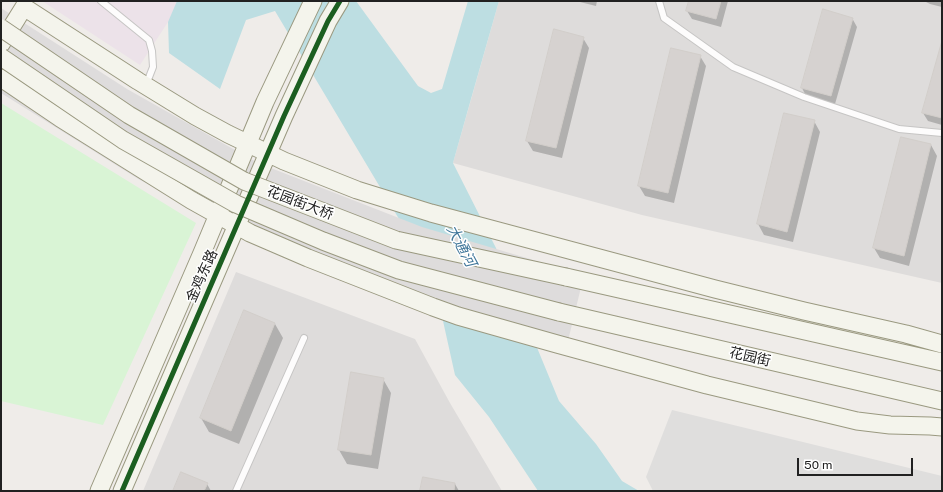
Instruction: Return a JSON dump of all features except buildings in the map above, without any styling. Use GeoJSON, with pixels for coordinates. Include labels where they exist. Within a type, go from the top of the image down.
{"type":"FeatureCollection","features":[{"type":"Feature","properties":{"kind":"main road","name":"金鸡东路"},"geometry":{"type":"LineString","coordinates":[[99,491],[265,102],[313,1]]}},
{"type":"Feature","properties":{"kind":"main road","name":"金鸡东路"},"geometry":{"type":"LineString","coordinates":[[122,491],[304,70],[328,21],[340,1]]}},
{"type":"Feature","properties":{"kind":"main road"},"geometry":{"type":"LineString","coordinates":[[1,44],[24,7],[195,116],[284,161],[357,190],[431,214],[752,298],[906,334],[942,344]]}},
{"type":"Feature","properties":{"kind":"main road","name":"花园街大桥"},"geometry":{"type":"LineString","coordinates":[[1,28],[129,115],[244,181],[396,240],[942,362]]}},
{"type":"Feature","properties":{"kind":"main road","name":"花园街大桥"},"geometry":{"type":"LineString","coordinates":[[1,57],[123,140],[236,204],[323,241],[400,270],[559,312]]}},
{"type":"Feature","properties":{"kind":"main road"},"geometry":{"type":"LineString","coordinates":[[1,78],[60,118],[191,200],[250,234],[433,307],[458,316],[707,385],[857,421],[890,425],[942,427]]}},
{"type":"Feature","properties":{"kind":"main road","name":"花园街"},"geometry":{"type":"LineString","coordinates":[[559,312],[942,401]]}},
{"type":"Feature","properties":{"kind":"lane"},"geometry":{"type":"LineString","coordinates":[[101,1],[149,40],[152,51],[153,67],[146,86]]}},
{"type":"Feature","properties":{"kind":"lane"},"geometry":{"type":"LineString","coordinates":[[659,1],[664,18],[733,67],[804,97],[899,129],[942,133]]}},
{"type":"Feature","properties":{"kind":"lane"},"geometry":{"type":"LineString","coordinates":[[236,491],[304,338]]}},
{"type":"Feature","properties":{"kind":"shaded area"},"geometry":{"type":"Polygon","coordinates":[[[42,1],[283,1],[168,22],[140,65],[42,1]]]}},
{"type":"Feature","properties":{"kind":"shaded area"},"geometry":{"type":"Polygon","coordinates":[[[499,1],[942,1],[942,283],[642,215],[453,163],[499,1]]]}},
{"type":"Feature","properties":{"kind":"shaded area"},"geometry":{"type":"Polygon","coordinates":[[[236,272],[415,339],[450,403],[502,491],[143,491],[236,272]]]}},
{"type":"Feature","properties":{"kind":"shaded area"},"geometry":{"type":"Polygon","coordinates":[[[672,410],[942,476],[942,491],[653,491],[646,477],[672,410]]]}},
{"type":"Feature","properties":{"kind":"green space"},"geometry":{"type":"Polygon","coordinates":[[[1,103],[196,223],[103,425],[1,401],[1,103]]]}},
{"type":"Feature","properties":{"kind":"water","name":"大通河"},"geometry":{"type":"Polygon","coordinates":[[[177,1],[356,1],[418,86],[431,93],[442,89],[468,1],[499,1],[453,163],[496,248],[559,401],[596,444],[622,481],[639,491],[538,491],[489,417],[455,375],[433,276],[275,11],[246,20],[220,89],[169,53],[168,22],[177,1]]]}},
{"type":"Feature","properties":{"kind":"pier"},"geometry":{"type":"Polygon","coordinates":[[[1,8],[127,89],[258,163],[422,227],[584,275],[566,349],[280,250],[140,180],[1,93],[1,8]]]}},
{"type":"Feature","properties":{"kind":"cycle path"},"geometry":{"type":"LineString","coordinates":[[122,491],[284,116],[328,21],[340,1]]}}]}
